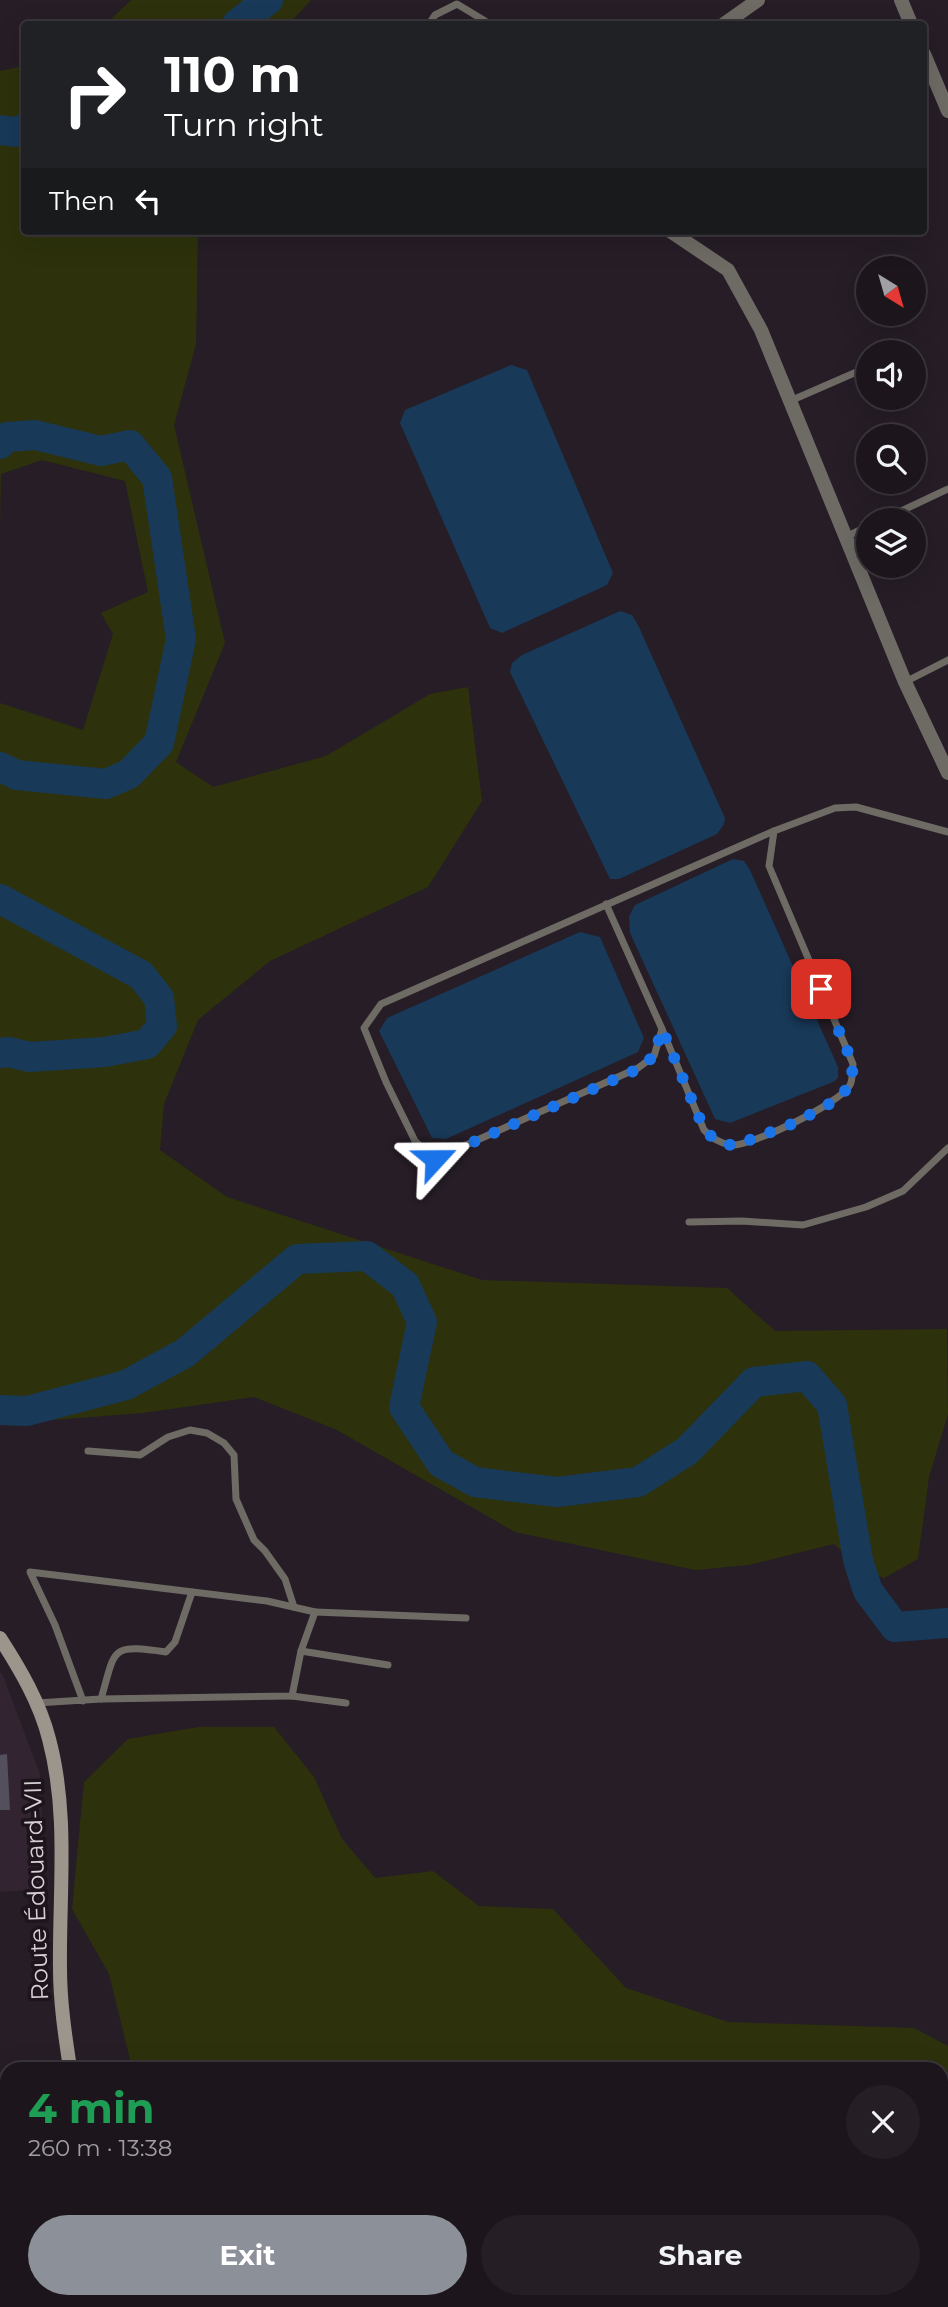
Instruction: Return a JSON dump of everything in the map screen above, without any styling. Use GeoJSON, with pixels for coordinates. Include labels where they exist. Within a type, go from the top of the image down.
{"type":"FeatureCollection","features":[{"type":"Feature","properties":{"kind":"main road","name":"Route Édouard-VII"},"geometry":{"type":"LineString","coordinates":[[0,1638],[36,1703],[49,1737],[59,1795],[62,1875],[61,1986],[69,2062]]}},
{"type":"Feature","properties":{"kind":"street"},"geometry":{"type":"LineString","coordinates":[[728,21],[758,0]]}},
{"type":"Feature","properties":{"kind":"street"},"geometry":{"type":"LineString","coordinates":[[901,0],[910,21]]}},
{"type":"Feature","properties":{"kind":"street"},"geometry":{"type":"LineString","coordinates":[[927,61],[948,110]]}},
{"type":"Feature","properties":{"kind":"street"},"geometry":{"type":"LineString","coordinates":[[676,235],[728,270],[761,330],[905,682],[948,773]]}},
{"type":"Feature","properties":{"kind":"lane"},"geometry":{"type":"LineString","coordinates":[[431,21],[435,15],[457,4],[486,21]]}},
{"type":"Feature","properties":{"kind":"lane"},"geometry":{"type":"LineString","coordinates":[[790,401],[856,372]]}},
{"type":"Feature","properties":{"kind":"lane"},"geometry":{"type":"LineString","coordinates":[[908,508],[948,489]]}},
{"type":"Feature","properties":{"kind":"lane"},"geometry":{"type":"LineString","coordinates":[[846,537],[856,532]]}},
{"type":"Feature","properties":{"kind":"lane"},"geometry":{"type":"LineString","coordinates":[[905,682],[948,660]]}},
{"type":"Feature","properties":{"kind":"lane"},"geometry":{"type":"LineString","coordinates":[[662,1029],[654,1056],[638,1069],[435,1159],[415,1141],[386,1082],[364,1028],[381,1004],[774,831],[835,808],[856,807],[948,832]]}},
{"type":"Feature","properties":{"kind":"lane"},"geometry":{"type":"LineString","coordinates":[[606,904],[704,1129],[715,1140],[734,1146],[797,1122],[838,1099],[851,1084],[853,1064],[769,866],[774,831]]}},
{"type":"Feature","properties":{"kind":"lane"},"geometry":{"type":"LineString","coordinates":[[689,1222],[742,1221],[803,1225],[866,1208],[903,1191],[948,1147]]}},
{"type":"Feature","properties":{"kind":"lane"},"geometry":{"type":"LineString","coordinates":[[88,1451],[140,1455],[168,1437],[190,1430],[207,1433],[224,1443],[234,1455],[236,1499],[254,1539],[285,1579],[294,1607]]}},
{"type":"Feature","properties":{"kind":"lane"},"geometry":{"type":"LineString","coordinates":[[83,1700],[55,1625],[30,1572],[267,1601],[315,1612],[466,1618]]}},
{"type":"Feature","properties":{"kind":"lane"},"geometry":{"type":"LineString","coordinates":[[101,1699],[114,1655],[122,1649],[166,1651],[175,1642],[191,1592]]}},
{"type":"Feature","properties":{"kind":"lane"},"geometry":{"type":"LineString","coordinates":[[292,1696],[301,1651],[315,1612]]}},
{"type":"Feature","properties":{"kind":"lane"},"geometry":{"type":"LineString","coordinates":[[301,1651],[388,1665]]}},
{"type":"Feature","properties":{"kind":"lane"},"geometry":{"type":"LineString","coordinates":[[36,1703],[101,1699],[292,1696],[346,1703]]}},
{"type":"Feature","properties":{"kind":"shaded area"},"geometry":{"type":"Polygon","coordinates":[[[0,1673],[40,1774],[45,1889],[0,1892],[0,1673]]]}},
{"type":"Feature","properties":{"kind":"green space"},"geometry":{"type":"Polygon","coordinates":[[[131,0],[311,0],[292,21],[109,21],[131,0]]]}},
{"type":"Feature","properties":{"kind":"green space"},"geometry":{"type":"Polygon","coordinates":[[[21,67],[21,235],[198,235],[196,344],[174,425],[225,643],[176,762],[213,787],[326,756],[430,694],[468,687],[482,801],[428,887],[270,961],[198,1020],[164,1104],[160,1150],[227,1197],[482,1280],[727,1288],[775,1331],[947,1329],[948,1414],[929,1477],[918,1559],[884,1578],[861,1569],[834,1544],[749,1565],[695,1570],[515,1532],[335,1429],[254,1397],[143,1413],[0,1424],[0,703],[83,730],[113,634],[101,613],[148,592],[125,481],[42,460],[1,474],[0,531],[0,71],[21,67]]]}},
{"type":"Feature","properties":{"kind":"green space"},"geometry":{"type":"Polygon","coordinates":[[[198,1727],[274,1727],[314,1777],[342,1839],[375,1878],[433,1871],[479,1906],[553,1909],[626,1988],[728,2022],[914,2028],[948,2046],[948,2062],[129,2062],[109,1974],[72,1909],[84,1782],[128,1739],[198,1727]]]}},
{"type":"Feature","properties":{"kind":"water"},"geometry":{"type":"Polygon","coordinates":[[[511,365],[527,370],[613,573],[607,585],[502,633],[490,628],[400,423],[405,410],[511,365]]]}},
{"type":"Feature","properties":{"kind":"water"},"geometry":{"type":"Polygon","coordinates":[[[620,611],[632,615],[638,625],[725,818],[717,834],[619,879],[610,879],[510,672],[512,663],[522,655],[620,611]]]}},
{"type":"Feature","properties":{"kind":"water"},"geometry":{"type":"Polygon","coordinates":[[[733,859],[744,861],[750,870],[838,1067],[838,1078],[730,1123],[715,1119],[630,933],[629,916],[635,905],[733,859]]]}},
{"type":"Feature","properties":{"kind":"water"},"geometry":{"type":"Polygon","coordinates":[[[580,932],[600,937],[644,1038],[638,1052],[446,1139],[432,1138],[379,1031],[387,1018],[580,932]]]}},
{"type":"Feature","properties":{"kind":"building"},"geometry":{"type":"Polygon","coordinates":[[[7,1754],[10,1810],[0,1810],[0,1755],[7,1754]]]}},
{"type":"Feature","properties":{"kind":"waterway"},"geometry":{"type":"LineString","coordinates":[[241,21],[268,0]]}},
{"type":"Feature","properties":{"kind":"waterway"},"geometry":{"type":"LineString","coordinates":[[0,130],[21,130]]}},
{"type":"Feature","properties":{"kind":"waterway"},"geometry":{"type":"LineString","coordinates":[[0,444],[7,437],[35,435],[101,451],[130,445],[157,478],[181,639],[159,743],[129,774],[106,784],[17,775],[0,767]]}},
{"type":"Feature","properties":{"kind":"waterway"},"geometry":{"type":"LineString","coordinates":[[0,899],[141,975],[159,998],[162,1026],[147,1044],[105,1052],[30,1057],[0,1053]]}},
{"type":"Feature","properties":{"kind":"waterway"},"geometry":{"type":"LineString","coordinates":[[0,1410],[27,1411],[126,1385],[185,1353],[297,1259],[367,1256],[405,1285],[422,1322],[404,1407],[441,1463],[475,1482],[557,1492],[638,1482],[687,1451],[754,1382],[807,1376],[832,1405],[858,1560],[868,1591],[895,1627],[948,1623]]}},
{"type":"Feature","properties":{"kind":"route"},"geometry":{"type":"LineString","coordinates":[[435,1159],[638,1069],[654,1056],[662,1029],[704,1129],[715,1140],[734,1146],[797,1122],[838,1099],[851,1084],[853,1064],[821,989]]}}]}
